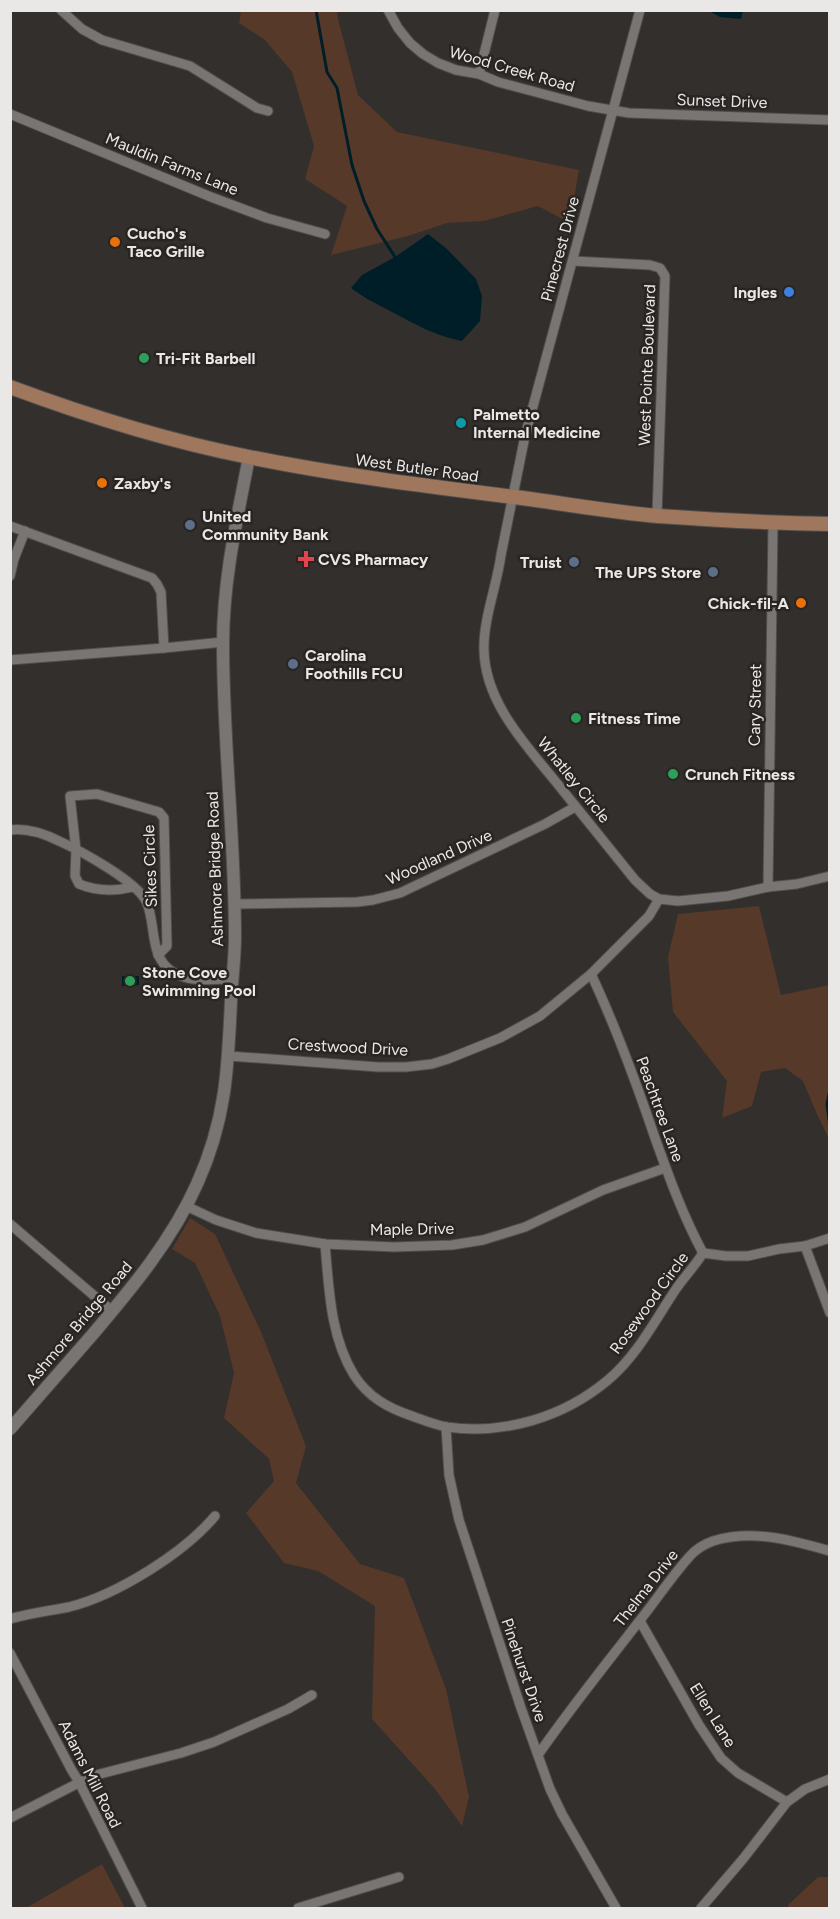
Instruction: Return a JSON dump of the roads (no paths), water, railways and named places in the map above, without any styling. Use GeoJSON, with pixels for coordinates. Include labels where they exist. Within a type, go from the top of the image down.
{"type":"FeatureCollection","features":[{"type":"Feature","properties":{"kind":"main road","name":"West Butler Road"},"geometry":{"type":"LineString","coordinates":[[10,387],[141,430],[249,457],[453,490],[657,516],[830,524]]}},
{"type":"Feature","properties":{"kind":"main road","name":"Ashmore Bridge Road"},"geometry":{"type":"LineString","coordinates":[[10,1429],[142,1275],[186,1206],[207,1160],[217,1131],[225,1093],[229,1056],[235,940],[223,642],[230,552],[249,457]]}},
{"type":"Feature","properties":{"kind":"street"},"geometry":{"type":"LineString","coordinates":[[61,10],[76,25],[102,40],[190,66],[257,108],[268,111]]}},
{"type":"Feature","properties":{"kind":"street","name":"Wood Creek Road"},"geometry":{"type":"LineString","coordinates":[[388,10],[404,37],[423,54],[438,63],[456,70],[479,74],[498,82],[614,112]]}},
{"type":"Feature","properties":{"kind":"street"},"geometry":{"type":"LineString","coordinates":[[479,74],[495,10]]}},
{"type":"Feature","properties":{"kind":"street","name":"Pinecrest Drive"},"geometry":{"type":"LineString","coordinates":[[512,497],[525,436],[640,10]]}},
{"type":"Feature","properties":{"kind":"street","name":"Sunset Drive"},"geometry":{"type":"LineString","coordinates":[[614,112],[830,120]]}},
{"type":"Feature","properties":{"kind":"street","name":"Mauldin Farms Lane"},"geometry":{"type":"LineString","coordinates":[[10,114],[211,197],[267,218],[325,234]]}},
{"type":"Feature","properties":{"kind":"street","name":"West Pointe Boulevard"},"geometry":{"type":"LineString","coordinates":[[573,261],[650,265],[660,268],[665,276],[657,516]]}},
{"type":"Feature","properties":{"kind":"street","name":"Whatley Circle"},"geometry":{"type":"LineString","coordinates":[[512,497],[499,574],[485,634],[485,669],[492,691],[508,720],[575,807],[635,880],[659,899]]}},
{"type":"Feature","properties":{"kind":"street","name":"Cary Street"},"geometry":{"type":"LineString","coordinates":[[768,887],[773,523]]}},
{"type":"Feature","properties":{"kind":"street"},"geometry":{"type":"LineString","coordinates":[[10,526],[152,578],[161,592],[164,648]]}},
{"type":"Feature","properties":{"kind":"street"},"geometry":{"type":"LineString","coordinates":[[10,576],[25,531]]}},
{"type":"Feature","properties":{"kind":"street"},"geometry":{"type":"LineString","coordinates":[[10,660],[223,642]]}},
{"type":"Feature","properties":{"kind":"street","name":"Sikes Circle"},"geometry":{"type":"LineString","coordinates":[[76,850],[70,796],[97,794],[159,812],[164,819],[167,946],[158,955]]}},
{"type":"Feature","properties":{"kind":"street","name":"Woodland Drive"},"geometry":{"type":"LineString","coordinates":[[234,904],[357,902],[388,897],[534,829],[575,807]]}},
{"type":"Feature","properties":{"kind":"street"},"geometry":{"type":"LineString","coordinates":[[10,830],[21,829],[58,840],[116,873],[133,887],[145,900],[158,955],[173,972],[186,978],[232,979]]}},
{"type":"Feature","properties":{"kind":"street"},"geometry":{"type":"LineString","coordinates":[[76,850],[75,876],[79,884],[89,888],[122,890],[133,887]]}},
{"type":"Feature","properties":{"kind":"street"},"geometry":{"type":"LineString","coordinates":[[659,899],[678,902],[698,900],[797,884],[830,876]]}},
{"type":"Feature","properties":{"kind":"street","name":"Crestwood Drive"},"geometry":{"type":"LineString","coordinates":[[229,1056],[406,1067],[432,1064],[466,1053],[540,1016],[591,974],[650,916],[659,899]]}},
{"type":"Feature","properties":{"kind":"street","name":"Peachtree Lane"},"geometry":{"type":"LineString","coordinates":[[591,974],[609,1012],[688,1226],[703,1253]]}},
{"type":"Feature","properties":{"kind":"street","name":"Maple Drive"},"geometry":{"type":"LineString","coordinates":[[186,1206],[216,1220],[256,1233],[325,1244],[422,1247],[452,1245],[483,1240],[525,1227],[603,1190],[665,1168]]}},
{"type":"Feature","properties":{"kind":"street"},"geometry":{"type":"LineString","coordinates":[[10,1224],[112,1311]]}},
{"type":"Feature","properties":{"kind":"street"},"geometry":{"type":"LineString","coordinates":[[703,1253],[748,1256],[805,1246],[830,1238]]}},
{"type":"Feature","properties":{"kind":"street","name":"Rosewood Circle"},"geometry":{"type":"LineString","coordinates":[[325,1244],[336,1330],[344,1354],[356,1377],[368,1392],[384,1405],[446,1427],[499,1427],[523,1423],[565,1408],[596,1389],[631,1357],[679,1284],[703,1253]]}},
{"type":"Feature","properties":{"kind":"street"},"geometry":{"type":"LineString","coordinates":[[805,1246],[830,1313]]}},
{"type":"Feature","properties":{"kind":"street","name":"Pinehurst Drive"},"geometry":{"type":"LineString","coordinates":[[446,1427],[448,1475],[459,1520],[538,1755],[562,1814],[616,1908]]}},
{"type":"Feature","properties":{"kind":"street"},"geometry":{"type":"LineString","coordinates":[[10,1619],[70,1607],[115,1589],[191,1541],[215,1516]]}},
{"type":"Feature","properties":{"kind":"street","name":"Thelma Drive"},"geometry":{"type":"LineString","coordinates":[[538,1755],[690,1556],[701,1547],[714,1541],[743,1536],[773,1536],[830,1551]]}},
{"type":"Feature","properties":{"kind":"street","name":"Ellen Lane"},"geometry":{"type":"LineString","coordinates":[[640,1621],[699,1725],[721,1758],[738,1773],[787,1802]]}},
{"type":"Feature","properties":{"kind":"street","name":"Adams Mill Road"},"geometry":{"type":"LineString","coordinates":[[10,1653],[79,1782],[142,1908]]}},
{"type":"Feature","properties":{"kind":"street"},"geometry":{"type":"LineString","coordinates":[[10,1818],[92,1776],[214,1742],[312,1695]]}},
{"type":"Feature","properties":{"kind":"street"},"geometry":{"type":"LineString","coordinates":[[701,1908],[787,1802],[805,1789],[830,1779]]}},
{"type":"Feature","properties":{"kind":"street"},"geometry":{"type":"LineString","coordinates":[[298,1908],[399,1877]]}},
{"type":"Feature","properties":{"kind":"water"},"geometry":{"type":"Polygon","coordinates":[[[743,10],[741,19],[720,17],[709,11],[743,10]]]}},
{"type":"Feature","properties":{"kind":"water"},"geometry":{"type":"Polygon","coordinates":[[[428,234],[447,249],[476,279],[482,296],[480,321],[462,341],[442,336],[417,325],[351,288],[362,275],[395,257],[428,234]]]}},
{"type":"Feature","properties":{"kind":"water","name":"Stone Cove Swimming Pool"},"geometry":{"type":"Polygon","coordinates":[[[122,976],[139,976],[139,985],[122,986],[122,976]]]}},
{"type":"Feature","properties":{"kind":"waterway"},"geometry":{"type":"LineString","coordinates":[[316,10],[327,72],[337,88],[352,165],[364,201],[377,229],[395,257]]}},
{"type":"Feature","properties":{"kind":"waterway"},"geometry":{"type":"LineString","coordinates":[[830,1089],[827,1104],[830,1127]]}},
{"type":"Feature","properties":{"kind":"place","name":"Cucho's Taco Grille"},"geometry":{"type":"Point","coordinates":[115,242]}},
{"type":"Feature","properties":{"kind":"place","name":"Ingles"},"geometry":{"type":"Point","coordinates":[789,292]}},
{"type":"Feature","properties":{"kind":"place","name":"Tri-Fit Barbell"},"geometry":{"type":"Point","coordinates":[144,358]}},
{"type":"Feature","properties":{"kind":"place","name":"Palmetto Internal Medicine"},"geometry":{"type":"Point","coordinates":[461,423]}},
{"type":"Feature","properties":{"kind":"place","name":"Zaxby's"},"geometry":{"type":"Point","coordinates":[102,483]}},
{"type":"Feature","properties":{"kind":"place","name":"United Community Bank"},"geometry":{"type":"Point","coordinates":[190,525]}},
{"type":"Feature","properties":{"kind":"place","name":"CVS Pharmacy"},"geometry":{"type":"Point","coordinates":[306,559]}},
{"type":"Feature","properties":{"kind":"place","name":"Truist"},"geometry":{"type":"Point","coordinates":[574,562]}},
{"type":"Feature","properties":{"kind":"place","name":"The UPS Store"},"geometry":{"type":"Point","coordinates":[713,572]}},
{"type":"Feature","properties":{"kind":"place","name":"Chick-fil-A"},"geometry":{"type":"Point","coordinates":[801,603]}},
{"type":"Feature","properties":{"kind":"place","name":"Carolina Foothills FCU"},"geometry":{"type":"Point","coordinates":[293,664]}},
{"type":"Feature","properties":{"kind":"place","name":"Fitness Time"},"geometry":{"type":"Point","coordinates":[576,718]}},
{"type":"Feature","properties":{"kind":"place","name":"Crunch Fitness"},"geometry":{"type":"Point","coordinates":[673,774]}},
{"type":"Feature","properties":{"kind":"place","name":"Stone Cove Swimming Pool"},"geometry":{"type":"Point","coordinates":[130,981]}}]}
